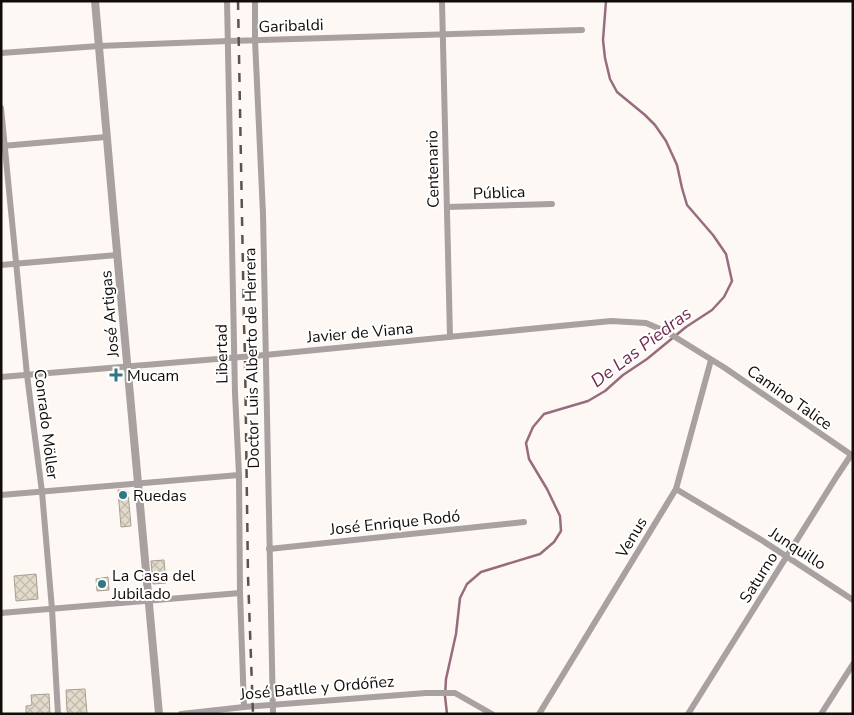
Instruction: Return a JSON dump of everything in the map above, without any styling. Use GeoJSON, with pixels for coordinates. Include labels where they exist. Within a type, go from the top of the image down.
{"type":"FeatureCollection","features":[{"type":"Feature","properties":{"kind":"street","name":"José Artigas"},"geometry":{"type":"LineString","coordinates":[[95,1],[159,714]]}},
{"type":"Feature","properties":{"kind":"street","name":"Libertad"},"geometry":{"type":"LineString","coordinates":[[227,1],[244,707]]}},
{"type":"Feature","properties":{"kind":"street","name":"Doctor Luis Alberto de Herrera"},"geometry":{"type":"LineString","coordinates":[[254,1],[262,214],[273,714]]}},
{"type":"Feature","properties":{"kind":"street","name":"Centenario"},"geometry":{"type":"LineString","coordinates":[[442,1],[450,337]]}},
{"type":"Feature","properties":{"kind":"street","name":"Garibaldi"},"geometry":{"type":"LineString","coordinates":[[1,53],[99,46],[582,30]]}},
{"type":"Feature","properties":{"kind":"street","name":"Conrado Möller"},"geometry":{"type":"LineString","coordinates":[[1,108],[3,146],[27,375],[42,492],[52,609],[58,714]]}},
{"type":"Feature","properties":{"kind":"street"},"geometry":{"type":"LineString","coordinates":[[3,146],[106,137]]}},
{"type":"Feature","properties":{"kind":"street","name":"Pública"},"geometry":{"type":"LineString","coordinates":[[447,207],[552,204]]}},
{"type":"Feature","properties":{"kind":"street"},"geometry":{"type":"LineString","coordinates":[[1,265],[117,255]]}},
{"type":"Feature","properties":{"kind":"street","name":"Javier de Viana"},"geometry":{"type":"LineString","coordinates":[[1,377],[265,355],[611,321],[646,323],[667,332],[712,360]]}},
{"type":"Feature","properties":{"kind":"street","name":"Camino Talice"},"geometry":{"type":"LineString","coordinates":[[712,360],[852,456]]}},
{"type":"Feature","properties":{"kind":"street","name":"Venus"},"geometry":{"type":"LineString","coordinates":[[539,714],[676,490],[712,360]]}},
{"type":"Feature","properties":{"kind":"street","name":"Saturno"},"geometry":{"type":"LineString","coordinates":[[688,714],[786,557],[852,456]]}},
{"type":"Feature","properties":{"kind":"street"},"geometry":{"type":"LineString","coordinates":[[1,495],[239,475]]}},
{"type":"Feature","properties":{"kind":"street","name":"Junquillo"},"geometry":{"type":"LineString","coordinates":[[676,490],[763,541],[853,600]]}},
{"type":"Feature","properties":{"kind":"street","name":"José Enrique Rodó"},"geometry":{"type":"LineString","coordinates":[[269,549],[524,522]]}},
{"type":"Feature","properties":{"kind":"street"},"geometry":{"type":"LineString","coordinates":[[1,613],[240,593]]}},
{"type":"Feature","properties":{"kind":"street"},"geometry":{"type":"LineString","coordinates":[[821,714],[853,664]]}},
{"type":"Feature","properties":{"kind":"street","name":"José Batlle y Ordóñez"},"geometry":{"type":"LineString","coordinates":[[181,714],[244,707],[426,693],[455,693],[492,714]]}},
{"type":"Feature","properties":{"kind":"building"},"geometry":{"type":"Polygon","coordinates":[[[118,490],[126,490],[128,492],[131,526],[121,527],[118,490]]]}},
{"type":"Feature","properties":{"kind":"building"},"geometry":{"type":"Polygon","coordinates":[[[164,560],[166,583],[153,584],[151,561],[164,560]]]}},
{"type":"Feature","properties":{"kind":"building"},"geometry":{"type":"Polygon","coordinates":[[[36,574],[38,599],[16,601],[14,576],[36,574]]]}},
{"type":"Feature","properties":{"kind":"building","name":"La Casa del Jubilado"},"geometry":{"type":"Polygon","coordinates":[[[108,577],[109,590],[97,591],[96,579],[108,577]]]}},
{"type":"Feature","properties":{"kind":"building"},"geometry":{"type":"Polygon","coordinates":[[[85,689],[87,713],[69,714],[67,711],[66,690],[85,689]]]}},
{"type":"Feature","properties":{"kind":"building"},"geometry":{"type":"Polygon","coordinates":[[[49,694],[50,714],[26,714],[26,706],[32,705],[31,695],[49,694]]]}},
{"type":"Feature","properties":{"kind":"waterway","name":"De Las Piedras"},"geometry":{"type":"LineString","coordinates":[[447,714],[446,679],[456,634],[460,598],[467,584],[481,572],[540,554],[554,542],[561,531],[560,516],[529,459],[526,443],[533,427],[544,414],[588,401],[605,391],[686,327],[712,310],[724,297],[732,281],[726,254],[713,235],[687,205],[677,165],[666,141],[655,125],[617,92],[610,79],[603,40],[606,1]]}},
{"type":"Feature","properties":{"kind":"railway"},"geometry":{"type":"LineString","coordinates":[[238,1],[248,576],[253,714]]}},
{"type":"Feature","properties":{"kind":"place","name":"Mucam"},"geometry":{"type":"Point","coordinates":[116,375]}},
{"type":"Feature","properties":{"kind":"place","name":"Ruedas"},"geometry":{"type":"Point","coordinates":[123,495]}},
{"type":"Feature","properties":{"kind":"place","name":"La Casa del Jubilado"},"geometry":{"type":"Point","coordinates":[102,584]}}]}
